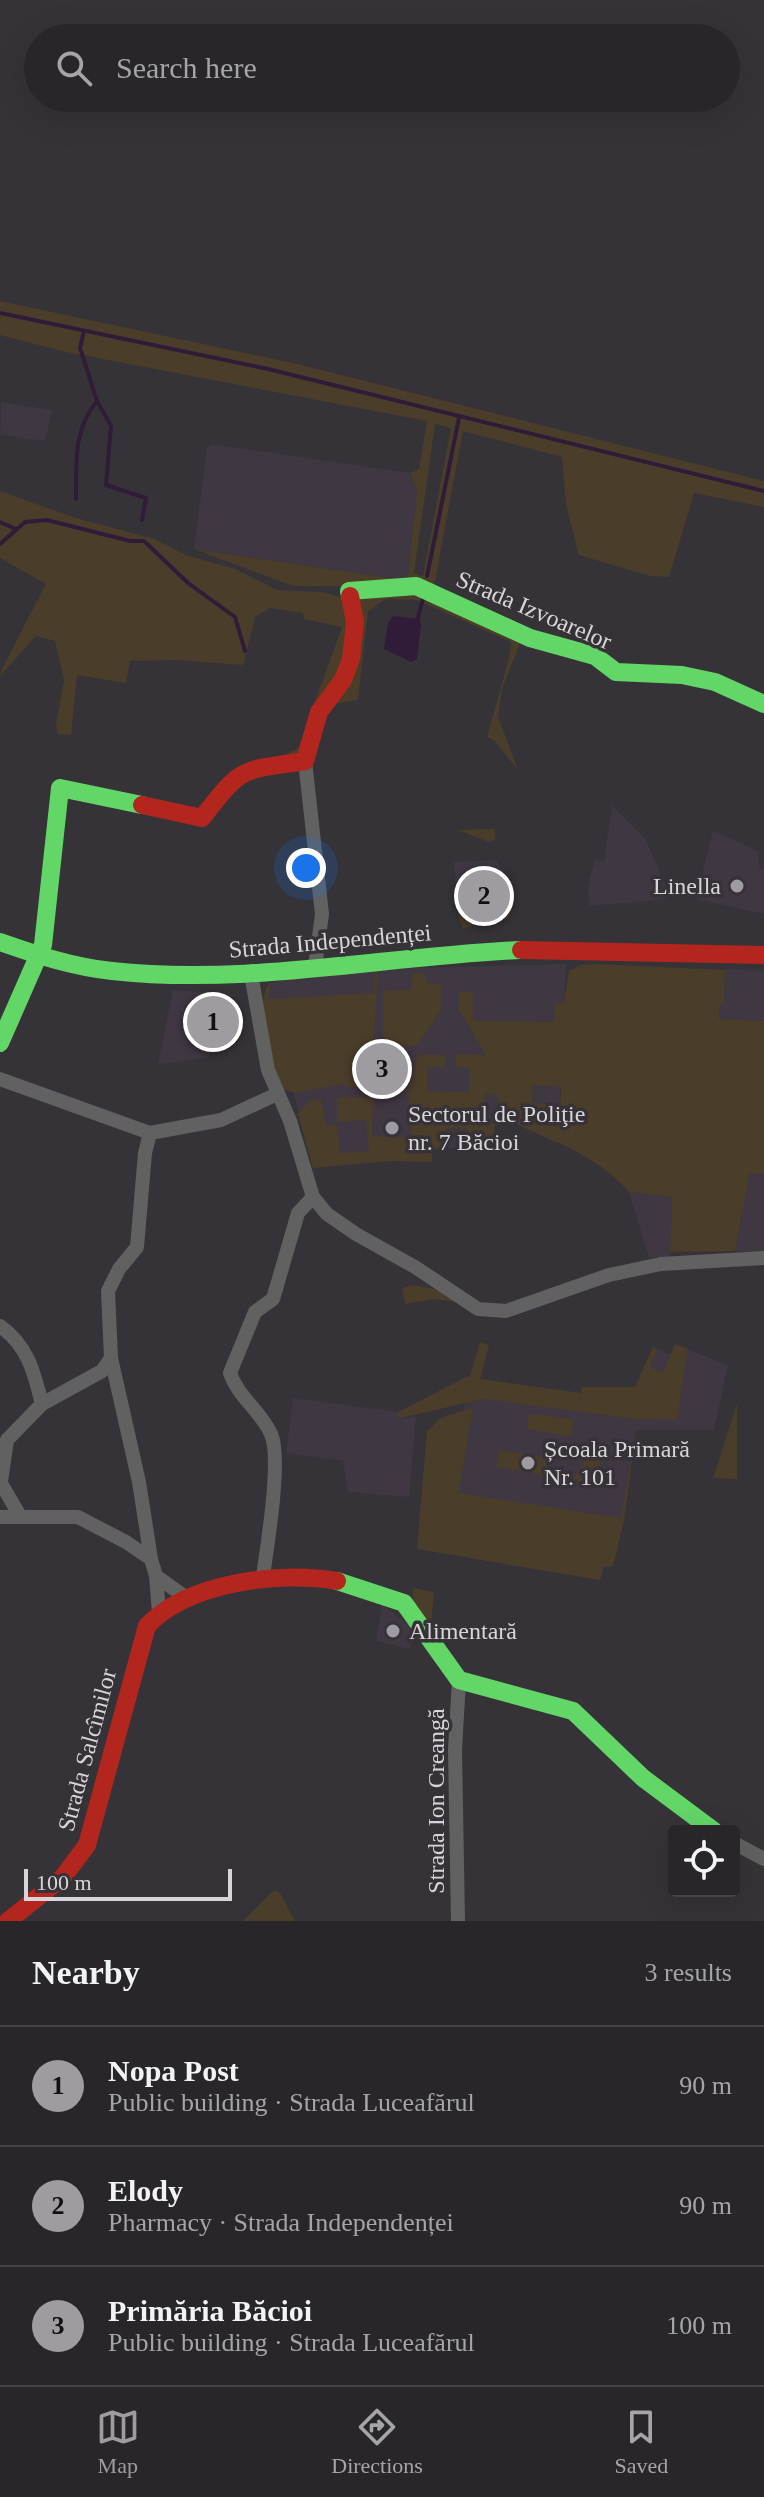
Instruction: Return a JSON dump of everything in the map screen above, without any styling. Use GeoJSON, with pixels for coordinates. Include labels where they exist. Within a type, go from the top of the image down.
{"type":"FeatureCollection","features":[{"type":"Feature","properties":{"kind":"street","name":"Strada Izvoarelor"},"geometry":{"type":"LineString","coordinates":[[305,761],[319,712],[343,680],[351,659],[355,622],[349,591],[409,585],[427,589],[530,638],[595,656],[616,672],[682,675],[715,682],[764,704]]}},
{"type":"Feature","properties":{"kind":"street"},"geometry":{"type":"LineString","coordinates":[[0,1043],[39,957],[56,853],[60,788],[130,801],[166,813],[202,818],[232,779],[245,770],[305,761],[322,914],[315,967]]}},
{"type":"Feature","properties":{"kind":"street","name":"Strada Independenței"},"geometry":{"type":"LineString","coordinates":[[0,942],[39,957],[140,974],[251,974],[451,954],[583,950],[764,955]]}},
{"type":"Feature","properties":{"kind":"street"},"geometry":{"type":"LineString","coordinates":[[251,974],[268,1070],[290,1121],[313,1197],[327,1214],[356,1234],[415,1267],[478,1309],[506,1311],[609,1275],[661,1264],[764,1258]]}},
{"type":"Feature","properties":{"kind":"street"},"geometry":{"type":"LineString","coordinates":[[0,1079],[150,1133],[221,1120],[277,1094]]}},
{"type":"Feature","properties":{"kind":"street"},"geometry":{"type":"LineString","coordinates":[[150,1133],[145,1153],[137,1247],[119,1269],[108,1291],[111,1358],[139,1482],[156,1576],[159,1613],[188,1599],[263,1576],[333,1580],[379,1592],[404,1603],[459,1680],[573,1711],[643,1778],[706,1825]]}},
{"type":"Feature","properties":{"kind":"street"},"geometry":{"type":"LineString","coordinates":[[263,1576],[275,1464],[273,1436],[234,1385],[230,1373],[255,1312],[273,1299],[298,1213],[313,1197]]}},
{"type":"Feature","properties":{"kind":"street"},"geometry":{"type":"LineString","coordinates":[[0,1326],[23,1347],[33,1367],[42,1404]]}},
{"type":"Feature","properties":{"kind":"street"},"geometry":{"type":"LineString","coordinates":[[20,1516],[1,1487],[4,1439],[42,1404],[102,1371],[111,1358]]}},
{"type":"Feature","properties":{"kind":"street"},"geometry":{"type":"LineString","coordinates":[[0,1517],[78,1517],[151,1559]]}},
{"type":"Feature","properties":{"kind":"street"},"geometry":{"type":"LineString","coordinates":[[156,1576],[188,1599]]}},
{"type":"Feature","properties":{"kind":"street","name":"Strada Salcîmilor"},"geometry":{"type":"LineString","coordinates":[[8,1921],[63,1877],[87,1845],[138,1652],[147,1626],[159,1613]]}},
{"type":"Feature","properties":{"kind":"street","name":"Strada Ion Creangă"},"geometry":{"type":"LineString","coordinates":[[458,1921],[455,1764],[459,1680]]}},
{"type":"Feature","properties":{"kind":"street"},"geometry":{"type":"LineString","coordinates":[[740,1846],[764,1859]]}},
{"type":"Feature","properties":{"kind":"shaded area"},"geometry":{"type":"Polygon","coordinates":[[[0,301],[293,363],[764,481],[764,507],[694,493],[669,577],[650,576],[579,555],[566,505],[562,457],[463,431],[434,587],[293,586],[194,549],[403,580],[408,576],[417,490],[410,473],[419,469],[427,421],[66,352],[0,335],[0,301]],[[435,424],[414,573],[423,576],[451,428],[435,424]]]}},
{"type":"Feature","properties":{"kind":"shaded area"},"geometry":{"type":"Polygon","coordinates":[[[1,402],[52,410],[45,441],[0,435],[1,402]]]}},
{"type":"Feature","properties":{"kind":"shaded area"},"geometry":{"type":"Polygon","coordinates":[[[212,444],[410,473],[417,490],[408,576],[403,580],[194,549],[207,447],[212,444]]]}},
{"type":"Feature","properties":{"kind":"shaded area"},"geometry":{"type":"Polygon","coordinates":[[[0,491],[76,518],[155,539],[186,555],[235,569],[277,590],[323,592],[346,599],[347,658],[300,755],[276,760],[298,748],[342,627],[304,619],[303,613],[270,608],[255,617],[243,665],[175,660],[130,661],[126,683],[77,675],[71,735],[58,734],[56,725],[64,680],[55,641],[36,636],[0,676],[46,584],[0,558],[0,491]]]}},
{"type":"Feature","properties":{"kind":"shaded area"},"geometry":{"type":"Polygon","coordinates":[[[407,588],[520,643],[502,689],[498,717],[518,770],[495,741],[487,737],[511,642],[417,600],[386,599],[368,611],[358,700],[332,704],[357,596],[407,588]]]}},
{"type":"Feature","properties":{"kind":"shaded area"},"geometry":{"type":"Polygon","coordinates":[[[393,616],[419,619],[421,624],[417,659],[411,662],[384,649],[388,623],[393,616]]]}},
{"type":"Feature","properties":{"kind":"shaded area"},"geometry":{"type":"Polygon","coordinates":[[[612,805],[646,840],[666,886],[667,899],[589,906],[588,886],[595,860],[604,861],[612,805]]]}},
{"type":"Feature","properties":{"kind":"shaded area"},"geometry":{"type":"Polygon","coordinates":[[[494,829],[496,839],[489,842],[458,830],[494,829]]]}},
{"type":"Feature","properties":{"kind":"shaded area"},"geometry":{"type":"Polygon","coordinates":[[[713,831],[758,851],[760,870],[764,870],[764,914],[696,899],[713,831]]]}},
{"type":"Feature","properties":{"kind":"shaded area"},"geometry":{"type":"Polygon","coordinates":[[[496,860],[505,871],[511,911],[458,916],[454,862],[496,860]]]}},
{"type":"Feature","properties":{"kind":"shaded area"},"geometry":{"type":"Polygon","coordinates":[[[511,911],[509,918],[463,928],[458,916],[511,911]]]}},
{"type":"Feature","properties":{"kind":"shaded area"},"geometry":{"type":"Polygon","coordinates":[[[566,964],[558,1144],[499,1116],[495,1123],[493,1147],[432,1148],[432,1162],[393,1161],[313,1168],[294,1093],[286,1091],[265,988],[270,983],[300,976],[375,969],[566,964]]]}},
{"type":"Feature","properties":{"kind":"shaded area"},"geometry":{"type":"Polygon","coordinates":[[[580,965],[725,970],[724,1005],[720,1005],[719,1019],[764,1021],[764,1174],[750,1173],[735,1251],[670,1252],[672,1197],[629,1192],[585,1157],[498,1116],[498,1094],[485,1094],[484,1122],[495,1123],[493,1147],[468,1148],[467,1128],[445,1129],[444,1148],[432,1149],[432,1162],[393,1161],[313,1168],[298,1114],[309,1101],[321,1100],[326,1125],[337,1125],[340,1153],[369,1151],[366,1120],[337,1122],[337,1098],[373,1096],[372,1136],[411,1138],[408,1092],[418,1055],[445,1055],[446,1067],[427,1067],[427,1091],[469,1092],[470,1068],[455,1067],[456,1054],[486,1055],[459,1010],[459,992],[473,992],[473,1021],[554,1022],[555,1003],[564,1002],[569,971],[580,965]],[[533,1085],[532,1103],[560,1105],[561,1087],[533,1085]]]}},
{"type":"Feature","properties":{"kind":"shaded area"},"geometry":{"type":"Polygon","coordinates":[[[375,969],[378,969],[371,1088],[346,1087],[344,1084],[294,1093],[281,1088],[264,1018],[265,991],[270,983],[268,999],[374,993],[375,969]]]}},
{"type":"Feature","properties":{"kind":"shaded area"},"geometry":{"type":"Polygon","coordinates":[[[725,969],[764,971],[764,1021],[719,1019],[720,1005],[724,1005],[725,969]]]}},
{"type":"Feature","properties":{"kind":"shaded area"},"geometry":{"type":"Polygon","coordinates":[[[412,973],[426,974],[426,983],[442,984],[441,1011],[417,1046],[383,1046],[383,991],[411,990],[412,973]]]}},
{"type":"Feature","properties":{"kind":"shaded area"},"geometry":{"type":"Polygon","coordinates":[[[173,990],[234,994],[208,1058],[158,1064],[173,990]]]}},
{"type":"Feature","properties":{"kind":"shaded area"},"geometry":{"type":"Polygon","coordinates":[[[750,1172],[764,1174],[764,1251],[735,1251],[750,1172]]]}},
{"type":"Feature","properties":{"kind":"shaded area"},"geometry":{"type":"Polygon","coordinates":[[[629,1192],[672,1197],[670,1257],[649,1258],[629,1192]]]}},
{"type":"Feature","properties":{"kind":"shaded area"},"geometry":{"type":"Polygon","coordinates":[[[413,1285],[446,1291],[458,1302],[433,1299],[405,1304],[402,1288],[413,1285]]]}},
{"type":"Feature","properties":{"kind":"shaded area"},"geometry":{"type":"Polygon","coordinates":[[[480,1342],[489,1345],[480,1379],[581,1393],[582,1387],[635,1387],[653,1347],[657,1349],[650,1367],[663,1373],[675,1344],[688,1349],[677,1420],[635,1419],[483,1399],[397,1419],[398,1412],[470,1375],[480,1342]]]}},
{"type":"Feature","properties":{"kind":"shaded area","name":"Școala Primară Nr. 101"},"geometry":{"type":"Polygon","coordinates":[[[675,1344],[728,1365],[714,1430],[636,1430],[624,1520],[613,1566],[604,1567],[600,1580],[417,1549],[427,1432],[439,1419],[463,1410],[474,1378],[581,1393],[582,1387],[635,1387],[653,1347],[670,1354],[675,1344]]]}},
{"type":"Feature","properties":{"kind":"shaded area"},"geometry":{"type":"Polygon","coordinates":[[[293,1398],[398,1412],[397,1419],[416,1416],[409,1497],[348,1492],[343,1461],[286,1453],[293,1398]]]}},
{"type":"Feature","properties":{"kind":"shaded area"},"geometry":{"type":"Polygon","coordinates":[[[737,1404],[737,1479],[713,1478],[737,1404]]]}},
{"type":"Feature","properties":{"kind":"shaded area"},"geometry":{"type":"Polygon","coordinates":[[[473,1407],[459,1493],[621,1518],[636,1431],[624,1520],[613,1566],[604,1567],[600,1580],[417,1549],[427,1432],[439,1419],[473,1407]]]}},
{"type":"Feature","properties":{"kind":"shaded area"},"geometry":{"type":"Polygon","coordinates":[[[529,1413],[574,1420],[571,1437],[527,1429],[529,1413]]]}},
{"type":"Feature","properties":{"kind":"shaded area"},"geometry":{"type":"Polygon","coordinates":[[[499,1450],[548,1458],[547,1468],[560,1472],[559,1477],[496,1467],[499,1450]]]}},
{"type":"Feature","properties":{"kind":"shaded area"},"geometry":{"type":"Polygon","coordinates":[[[592,1451],[602,1452],[597,1483],[573,1479],[592,1451]]]}},
{"type":"Feature","properties":{"kind":"shaded area"},"geometry":{"type":"Polygon","coordinates":[[[413,1588],[434,1592],[431,1624],[413,1601],[413,1588]]]}},
{"type":"Feature","properties":{"kind":"shaded area"},"geometry":{"type":"Polygon","coordinates":[[[382,1604],[412,1628],[410,1649],[376,1641],[382,1604]]]}},
{"type":"Feature","properties":{"kind":"shaded area"},"geometry":{"type":"Polygon","coordinates":[[[274,1890],[280,1893],[295,1921],[243,1921],[274,1890]]]}},
{"type":"Feature","properties":{"kind":"waterway"},"geometry":{"type":"LineString","coordinates":[[0,313],[268,369],[764,491]]}},
{"type":"Feature","properties":{"kind":"waterway"},"geometry":{"type":"LineString","coordinates":[[84,331],[80,348],[97,401],[111,426],[106,485],[146,498],[142,520]]}},
{"type":"Feature","properties":{"kind":"waterway"},"geometry":{"type":"LineString","coordinates":[[76,499],[76,460],[80,436],[83,424],[97,401]]}},
{"type":"Feature","properties":{"kind":"waterway"},"geometry":{"type":"LineString","coordinates":[[427,576],[459,418]]}},
{"type":"Feature","properties":{"kind":"waterway"},"geometry":{"type":"LineString","coordinates":[[0,544],[25,522],[47,520],[130,541],[144,541],[188,583],[235,617],[245,651]]}},
{"type":"Feature","properties":{"kind":"waterway"},"geometry":{"type":"LineString","coordinates":[[0,522],[16,529]]}},
{"type":"Feature","properties":{"kind":"waterway"},"geometry":{"type":"LineString","coordinates":[[417,621],[424,595]]}},
{"type":"Feature","properties":{"kind":"traffic: fast"},"geometry":{"type":"LineString","coordinates":[[350,596],[349,591],[416,586],[530,638],[595,656],[616,672],[682,675],[715,682],[764,704]]}},
{"type":"Feature","properties":{"kind":"traffic: fast"},"geometry":{"type":"LineString","coordinates":[[0,1043],[43,945],[60,788],[142,805]]}},
{"type":"Feature","properties":{"kind":"traffic: fast"},"geometry":{"type":"LineString","coordinates":[[0,942],[83,967],[163,975],[265,973],[521,950]]}},
{"type":"Feature","properties":{"kind":"traffic: fast"},"geometry":{"type":"LineString","coordinates":[[337,1581],[404,1603],[459,1680],[573,1711],[643,1778],[706,1825]]}},
{"type":"Feature","properties":{"kind":"traffic: jam"},"geometry":{"type":"LineString","coordinates":[[142,805],[202,818],[226,788],[244,773],[305,761],[319,712],[343,680],[351,659],[355,622],[350,596]]}},
{"type":"Feature","properties":{"kind":"traffic: jam"},"geometry":{"type":"LineString","coordinates":[[521,950],[764,955]]}},
{"type":"Feature","properties":{"kind":"traffic: jam"},"geometry":{"type":"LineString","coordinates":[[8,1921],[63,1877],[87,1845],[147,1626],[186,1599],[236,1583],[289,1578],[337,1581]]}},
{"type":"Feature","properties":{"kind":"place","name":"Linella"},"geometry":{"type":"Point","coordinates":[737,886]}},
{"type":"Feature","properties":{"kind":"place","name":"Elody"},"geometry":{"type":"Point","coordinates":[484,896]}},
{"type":"Feature","properties":{"kind":"place","name":"Nopa Post"},"geometry":{"type":"Point","coordinates":[213,1022]}},
{"type":"Feature","properties":{"kind":"place","name":"Primăria Băcioi"},"geometry":{"type":"Point","coordinates":[382,1069]}},
{"type":"Feature","properties":{"kind":"place","name":"Sectorul de Poliţie nr. 7 Băcioi"},"geometry":{"type":"Point","coordinates":[392,1128]}},
{"type":"Feature","properties":{"kind":"place","name":"Școala Primară Nr. 101"},"geometry":{"type":"Point","coordinates":[528,1463]}},
{"type":"Feature","properties":{"kind":"place","name":"Alimentară"},"geometry":{"type":"Point","coordinates":[393,1631]}}]}
